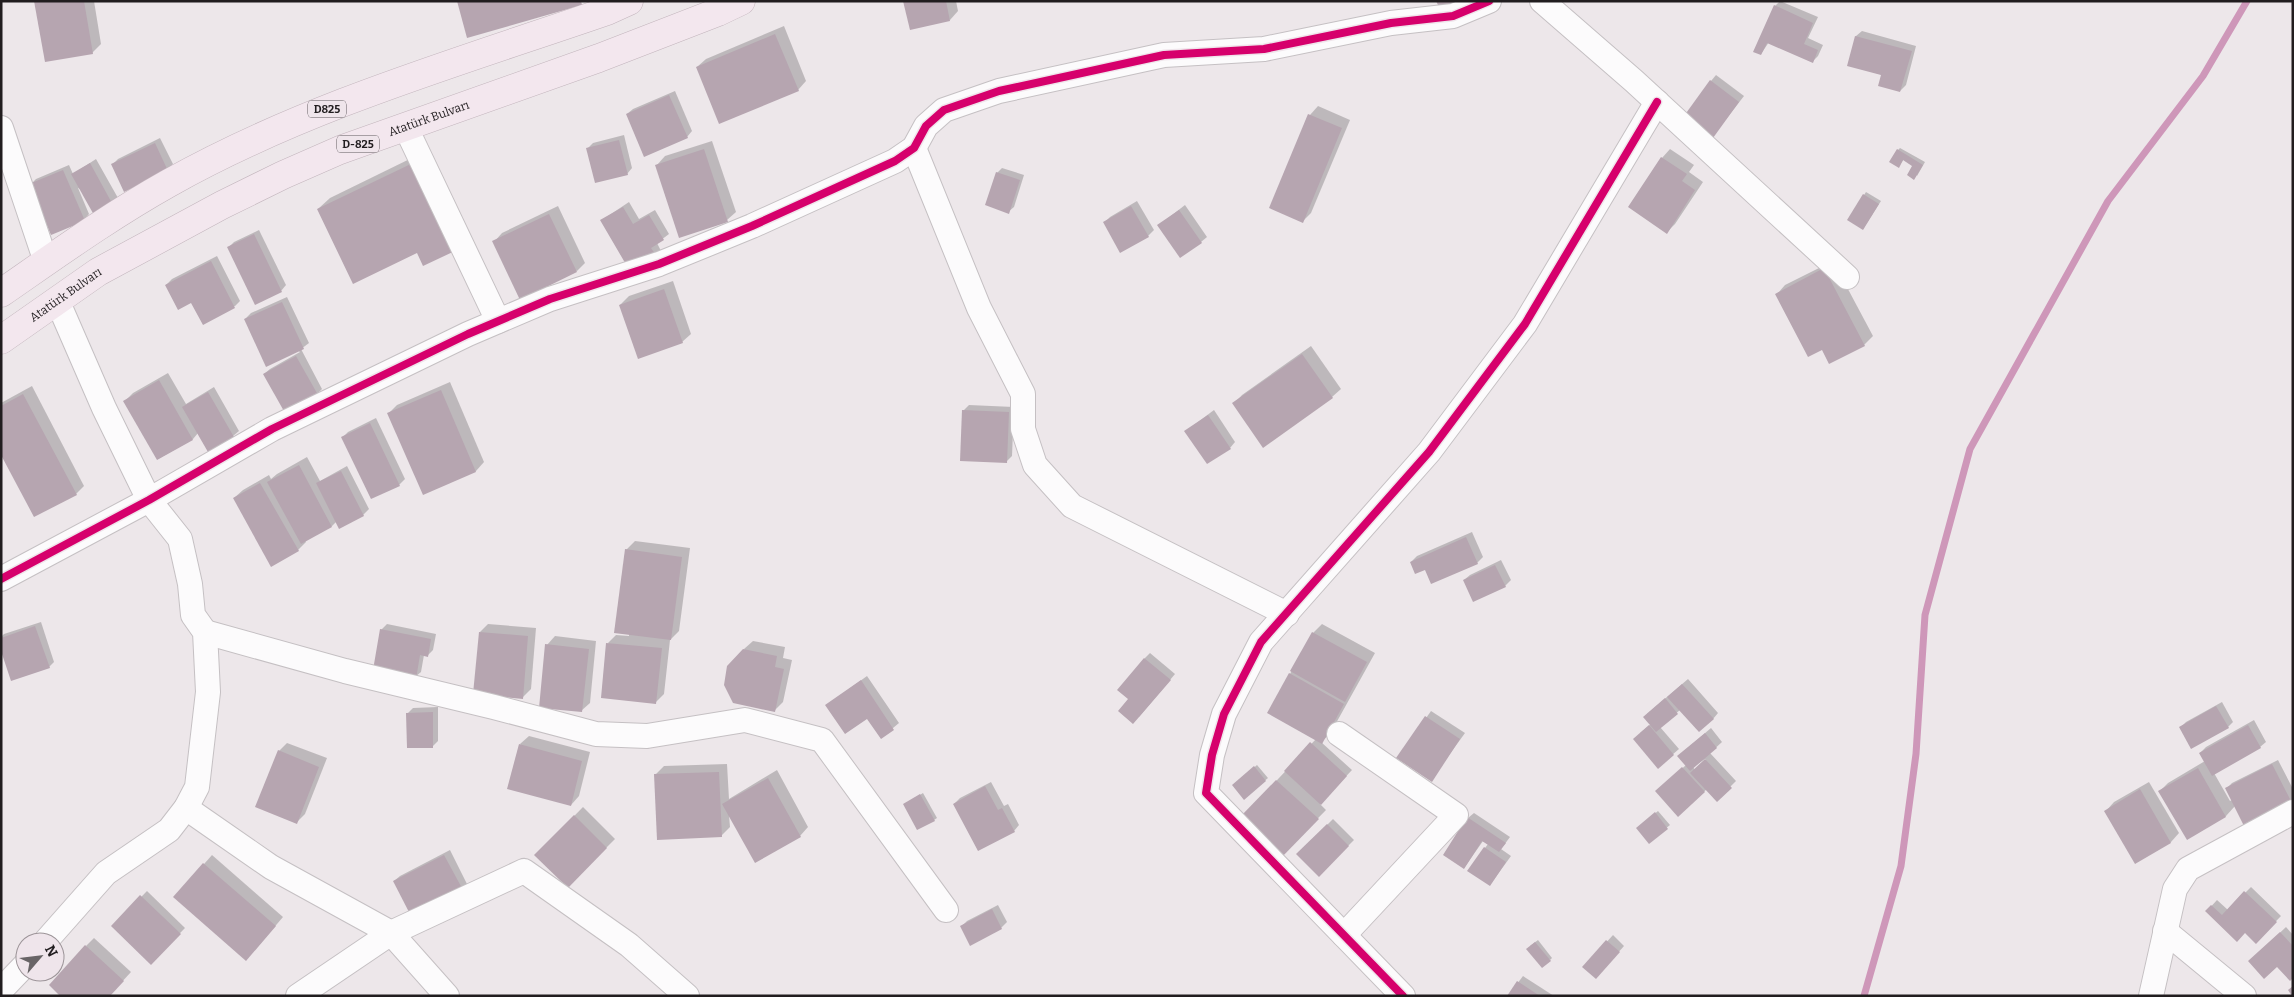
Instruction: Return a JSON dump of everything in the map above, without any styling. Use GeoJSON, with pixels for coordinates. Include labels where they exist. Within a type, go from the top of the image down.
{"type":"FeatureCollection","features":[{"type":"Feature","properties":{"kind":"highway","name":"Atatürk Bulvarı"},"geometry":{"type":"LineString","coordinates":[[1,340],[98,272],[231,201],[340,150],[406,128],[646,40],[741,1]]}},
{"type":"Feature","properties":{"kind":"highway","name":"D825"},"geometry":{"type":"LineString","coordinates":[[46,262],[169,183],[265,136],[346,100],[613,4]]}},
{"type":"Feature","properties":{"kind":"highway"},"geometry":{"type":"LineString","coordinates":[[1,293],[46,262],[57,300]]}},
{"type":"Feature","properties":{"kind":"street"},"geometry":{"type":"LineString","coordinates":[[1,579],[150,500],[272,429],[498,321],[550,299],[659,264],[752,226],[895,161],[914,148],[926,126],[944,110],[999,91],[1164,55],[1264,49],[1391,23],[1453,16],[1489,1]]}},
{"type":"Feature","properties":{"kind":"street"},"geometry":{"type":"LineString","coordinates":[[1542,1],[1657,102],[1848,277]]}},
{"type":"Feature","properties":{"kind":"street"},"geometry":{"type":"LineString","coordinates":[[1403,996],[1206,793],[1212,755],[1224,714],[1261,642],[1429,452],[1526,324],[1657,102]]}},
{"type":"Feature","properties":{"kind":"street"},"geometry":{"type":"LineString","coordinates":[[1,128],[46,262]]}},
{"type":"Feature","properties":{"kind":"street"},"geometry":{"type":"LineString","coordinates":[[406,128],[498,321]]}},
{"type":"Feature","properties":{"kind":"street"},"geometry":{"type":"LineString","coordinates":[[914,148],[979,308],[1023,394],[1023,428],[1035,465],[1072,506],[1287,614]]}},
{"type":"Feature","properties":{"kind":"street"},"geometry":{"type":"LineString","coordinates":[[54,932],[106,873],[169,830],[186,808],[197,787],[208,692],[205,632],[193,615],[190,584],[180,540],[150,500],[104,408],[57,300]]}},
{"type":"Feature","properties":{"kind":"street"},"geometry":{"type":"LineString","coordinates":[[205,632],[345,671],[494,706],[596,734],[647,736],[745,720],[822,740],[946,910]]}},
{"type":"Feature","properties":{"kind":"street"},"geometry":{"type":"LineString","coordinates":[[1339,734],[1456,815],[1344,935]]}},
{"type":"Feature","properties":{"kind":"street"},"geometry":{"type":"LineString","coordinates":[[186,808],[271,867],[391,933],[447,996]]}},
{"type":"Feature","properties":{"kind":"street"},"geometry":{"type":"LineString","coordinates":[[2151,996],[2175,889],[2188,869],[2293,812]]}},
{"type":"Feature","properties":{"kind":"street"},"geometry":{"type":"LineString","coordinates":[[298,996],[391,933],[524,871],[629,945],[687,996]]}},
{"type":"Feature","properties":{"kind":"street"},"geometry":{"type":"LineString","coordinates":[[2166,931],[2244,996]]}},
{"type":"Feature","properties":{"kind":"street"},"geometry":{"type":"LineString","coordinates":[[1,990],[15,975]]}},
{"type":"Feature","properties":{"kind":"building"},"geometry":{"type":"Polygon","coordinates":[[[34,1],[84,1],[93,54],[45,62],[34,1]]]}},
{"type":"Feature","properties":{"kind":"building"},"geometry":{"type":"Polygon","coordinates":[[[457,1],[581,1],[582,5],[467,38],[457,1]]]}},
{"type":"Feature","properties":{"kind":"building"},"geometry":{"type":"Polygon","coordinates":[[[903,1],[946,1],[950,21],[910,30],[903,1]]]}},
{"type":"Feature","properties":{"kind":"building"},"geometry":{"type":"Polygon","coordinates":[[[1436,1],[1457,1],[1441,11],[1436,1]]]}},
{"type":"Feature","properties":{"kind":"building"},"geometry":{"type":"Polygon","coordinates":[[[1774,5],[1813,23],[1804,44],[1818,50],[1813,63],[1767,43],[1761,55],[1753,52],[1774,5]]]}},
{"type":"Feature","properties":{"kind":"building"},"geometry":{"type":"Polygon","coordinates":[[[775,34],[799,91],[719,124],[696,67],[775,34]]]}},
{"type":"Feature","properties":{"kind":"building"},"geometry":{"type":"Polygon","coordinates":[[[1855,36],[1912,51],[1900,92],[1878,86],[1881,75],[1847,66],[1855,36]]]}},
{"type":"Feature","properties":{"kind":"building"},"geometry":{"type":"Polygon","coordinates":[[[1710,80],[1739,102],[1713,138],[1684,116],[1710,80]]]}},
{"type":"Feature","properties":{"kind":"building"},"geometry":{"type":"Polygon","coordinates":[[[669,95],[688,138],[644,157],[626,114],[669,95]]]}},
{"type":"Feature","properties":{"kind":"building"},"geometry":{"type":"Polygon","coordinates":[[[1308,114],[1342,128],[1303,223],[1269,208],[1308,114]]]}},
{"type":"Feature","properties":{"kind":"building"},"geometry":{"type":"Polygon","coordinates":[[[619,140],[628,175],[595,183],[586,148],[619,140]]]}},
{"type":"Feature","properties":{"kind":"building"},"geometry":{"type":"Polygon","coordinates":[[[155,143],[168,171],[124,192],[111,164],[155,143]]]}},
{"type":"Feature","properties":{"kind":"building"},"geometry":{"type":"Polygon","coordinates":[[[704,149],[728,222],[679,238],[655,165],[704,149]]]}},
{"type":"Feature","properties":{"kind":"building"},"geometry":{"type":"Polygon","coordinates":[[[1897,149],[1923,165],[1914,180],[1907,175],[1912,166],[1903,160],[1899,168],[1889,162],[1897,149]]]}},
{"type":"Feature","properties":{"kind":"building"},"geometry":{"type":"Polygon","coordinates":[[[1661,157],[1687,174],[1682,181],[1695,190],[1667,234],[1628,207],[1661,157]]]}},
{"type":"Feature","properties":{"kind":"building"},"geometry":{"type":"Polygon","coordinates":[[[415,162],[457,250],[423,266],[417,253],[353,284],[317,209],[415,162]]]}},
{"type":"Feature","properties":{"kind":"building"},"geometry":{"type":"Polygon","coordinates":[[[90,163],[113,205],[94,215],[71,174],[90,163]]]}},
{"type":"Feature","properties":{"kind":"building"},"geometry":{"type":"Polygon","coordinates":[[[63,170],[85,221],[51,235],[29,184],[63,170]]]}},
{"type":"Feature","properties":{"kind":"building"},"geometry":{"type":"Polygon","coordinates":[[[996,172],[1020,180],[1009,214],[985,205],[996,172]]]}},
{"type":"Feature","properties":{"kind":"building"},"geometry":{"type":"Polygon","coordinates":[[[1863,194],[1879,204],[1863,230],[1847,220],[1863,194]]]}},
{"type":"Feature","properties":{"kind":"building"},"geometry":{"type":"Polygon","coordinates":[[[1131,206],[1149,237],[1120,253],[1103,222],[1131,206]]]}},
{"type":"Feature","properties":{"kind":"building"},"geometry":{"type":"Polygon","coordinates":[[[623,207],[633,224],[649,215],[664,240],[651,248],[657,257],[631,273],[600,220],[623,207]]]}},
{"type":"Feature","properties":{"kind":"building"},"geometry":{"type":"Polygon","coordinates":[[[1179,210],[1202,243],[1180,258],[1157,225],[1179,210]]]}},
{"type":"Feature","properties":{"kind":"building"},"geometry":{"type":"Polygon","coordinates":[[[549,214],[577,272],[520,300],[492,241],[549,214]]]}},
{"type":"Feature","properties":{"kind":"building"},"geometry":{"type":"Polygon","coordinates":[[[254,234],[282,292],[255,305],[227,247],[254,234]]]}},
{"type":"Feature","properties":{"kind":"building"},"geometry":{"type":"Polygon","coordinates":[[[211,261],[235,308],[203,325],[191,303],[178,310],[165,285],[211,261]]]}},
{"type":"Feature","properties":{"kind":"building"},"geometry":{"type":"Polygon","coordinates":[[[1824,268],[1865,346],[1829,364],[1822,350],[1808,357],[1775,294],[1824,268]]]}},
{"type":"Feature","properties":{"kind":"building"},"geometry":{"type":"Polygon","coordinates":[[[664,289],[683,343],[638,359],[619,305],[664,289]]]}},
{"type":"Feature","properties":{"kind":"building"},"geometry":{"type":"Polygon","coordinates":[[[282,302],[304,349],[266,367],[244,319],[282,302]]]}},
{"type":"Feature","properties":{"kind":"building"},"geometry":{"type":"Polygon","coordinates":[[[1302,354],[1333,398],[1263,448],[1232,403],[1302,354]]]}},
{"type":"Feature","properties":{"kind":"building"},"geometry":{"type":"Polygon","coordinates":[[[296,356],[318,395],[285,413],[263,374],[296,356]]]}},
{"type":"Feature","properties":{"kind":"building"},"geometry":{"type":"Polygon","coordinates":[[[159,380],[193,440],[157,460],[123,401],[159,380]]]}},
{"type":"Feature","properties":{"kind":"building"},"geometry":{"type":"Polygon","coordinates":[[[441,390],[476,472],[423,495],[387,413],[441,390]]]}},
{"type":"Feature","properties":{"kind":"building"},"geometry":{"type":"Polygon","coordinates":[[[208,392],[234,437],[208,452],[182,407],[208,392]]]}},
{"type":"Feature","properties":{"kind":"building"},"geometry":{"type":"Polygon","coordinates":[[[23,394],[77,495],[34,517],[1,455],[1,406],[23,394]]]}},
{"type":"Feature","properties":{"kind":"building"},"geometry":{"type":"Polygon","coordinates":[[[962,410],[1009,412],[1007,463],[960,461],[962,410]]]}},
{"type":"Feature","properties":{"kind":"building"},"geometry":{"type":"Polygon","coordinates":[[[1208,415],[1231,449],[1207,464],[1184,431],[1208,415]]]}},
{"type":"Feature","properties":{"kind":"building"},"geometry":{"type":"Polygon","coordinates":[[[370,423],[400,486],[371,499],[341,437],[370,423]]]}},
{"type":"Feature","properties":{"kind":"building"},"geometry":{"type":"Polygon","coordinates":[[[299,465],[332,527],[301,544],[267,482],[299,465]]]}},
{"type":"Feature","properties":{"kind":"building"},"geometry":{"type":"Polygon","coordinates":[[[341,471],[364,516],[339,529],[316,483],[341,471]]]}},
{"type":"Feature","properties":{"kind":"building"},"geometry":{"type":"Polygon","coordinates":[[[260,483],[299,551],[271,567],[233,498],[260,483]]]}},
{"type":"Feature","properties":{"kind":"building"},"geometry":{"type":"Polygon","coordinates":[[[1466,537],[1478,564],[1431,584],[1425,570],[1415,574],[1410,562],[1466,537]]]}},
{"type":"Feature","properties":{"kind":"building"},"geometry":{"type":"Polygon","coordinates":[[[625,549],[682,557],[671,640],[614,633],[625,549]]]}},
{"type":"Feature","properties":{"kind":"building"},"geometry":{"type":"Polygon","coordinates":[[[1495,565],[1506,587],[1473,602],[1463,580],[1495,565]]]}},
{"type":"Feature","properties":{"kind":"building"},"geometry":{"type":"Polygon","coordinates":[[[35,626],[50,668],[11,681],[1,651],[1,638],[35,626]]]}},
{"type":"Feature","properties":{"kind":"building"},"geometry":{"type":"Polygon","coordinates":[[[380,629],[431,639],[428,657],[420,655],[416,679],[373,670],[380,629]]]}},
{"type":"Feature","properties":{"kind":"building"},"geometry":{"type":"Polygon","coordinates":[[[479,632],[528,636],[523,699],[473,694],[479,632]]]}},
{"type":"Feature","properties":{"kind":"building"},"geometry":{"type":"Polygon","coordinates":[[[1312,632],[1367,662],[1345,702],[1290,671],[1312,632]]]}},
{"type":"Feature","properties":{"kind":"building"},"geometry":{"type":"Polygon","coordinates":[[[606,643],[662,648],[656,704],[601,698],[606,643]]]}},
{"type":"Feature","properties":{"kind":"building"},"geometry":{"type":"Polygon","coordinates":[[[545,644],[589,649],[582,712],[539,708],[545,644]]]}},
{"type":"Feature","properties":{"kind":"building"},"geometry":{"type":"Polygon","coordinates":[[[743,649],[777,656],[775,667],[784,669],[775,712],[733,703],[724,685],[727,666],[743,649]]]}},
{"type":"Feature","properties":{"kind":"building"},"geometry":{"type":"Polygon","coordinates":[[[1144,658],[1171,680],[1133,724],[1118,711],[1128,699],[1117,690],[1144,658]]]}},
{"type":"Feature","properties":{"kind":"building"},"geometry":{"type":"Polygon","coordinates":[[[1289,673],[1344,704],[1322,744],[1267,713],[1289,673]]]}},
{"type":"Feature","properties":{"kind":"building"},"geometry":{"type":"Polygon","coordinates":[[[861,680],[894,730],[881,739],[867,719],[845,734],[825,705],[861,680]]]}},
{"type":"Feature","properties":{"kind":"building"},"geometry":{"type":"Polygon","coordinates":[[[1682,684],[1714,719],[1699,732],[1667,697],[1682,684]]]}},
{"type":"Feature","properties":{"kind":"building"},"geometry":{"type":"Polygon","coordinates":[[[1665,698],[1678,714],[1656,732],[1643,717],[1665,698]]]}},
{"type":"Feature","properties":{"kind":"building"},"geometry":{"type":"Polygon","coordinates":[[[2216,706],[2229,728],[2191,749],[2179,727],[2216,706]]]}},
{"type":"Feature","properties":{"kind":"building"},"geometry":{"type":"Polygon","coordinates":[[[433,712],[433,748],[407,748],[406,713],[433,712]]]}},
{"type":"Feature","properties":{"kind":"building"},"geometry":{"type":"Polygon","coordinates":[[[1425,716],[1460,739],[1432,782],[1396,758],[1425,716]]]}},
{"type":"Feature","properties":{"kind":"building"},"geometry":{"type":"Polygon","coordinates":[[[1649,725],[1674,755],[1658,769],[1633,739],[1649,725]]]}},
{"type":"Feature","properties":{"kind":"building"},"geometry":{"type":"Polygon","coordinates":[[[2248,725],[2261,748],[2212,776],[2199,753],[2248,725]]]}},
{"type":"Feature","properties":{"kind":"building"},"geometry":{"type":"Polygon","coordinates":[[[1705,733],[1717,748],[1690,771],[1677,756],[1705,733]]]}},
{"type":"Feature","properties":{"kind":"building"},"geometry":{"type":"Polygon","coordinates":[[[1310,742],[1347,776],[1321,805],[1284,771],[1310,742]]]}},
{"type":"Feature","properties":{"kind":"building"},"geometry":{"type":"Polygon","coordinates":[[[519,744],[582,761],[571,806],[507,789],[519,744]]]}},
{"type":"Feature","properties":{"kind":"building"},"geometry":{"type":"Polygon","coordinates":[[[278,750],[319,767],[297,824],[255,807],[278,750]]]}},
{"type":"Feature","properties":{"kind":"building"},"geometry":{"type":"Polygon","coordinates":[[[1705,759],[1732,788],[1717,802],[1690,773],[1705,759]]]}},
{"type":"Feature","properties":{"kind":"building"},"geometry":{"type":"Polygon","coordinates":[[[2272,764],[2292,803],[2245,828],[2225,788],[2272,764]]]}},
{"type":"Feature","properties":{"kind":"building"},"geometry":{"type":"Polygon","coordinates":[[[1254,766],[1266,781],[1244,800],[1232,785],[1254,766]]]}},
{"type":"Feature","properties":{"kind":"building"},"geometry":{"type":"Polygon","coordinates":[[[1682,767],[1705,792],[1678,817],[1655,791],[1682,767]]]}},
{"type":"Feature","properties":{"kind":"building"},"geometry":{"type":"Polygon","coordinates":[[[2198,768],[2226,817],[2187,840],[2158,791],[2198,768]]]}},
{"type":"Feature","properties":{"kind":"building"},"geometry":{"type":"Polygon","coordinates":[[[719,772],[722,837],[657,840],[654,774],[719,772]]]}},
{"type":"Feature","properties":{"kind":"building"},"geometry":{"type":"Polygon","coordinates":[[[768,778],[801,837],[755,863],[722,804],[768,778]]]}},
{"type":"Feature","properties":{"kind":"building"},"geometry":{"type":"Polygon","coordinates":[[[1276,780],[1319,819],[1281,858],[1240,817],[1276,780]]]}},
{"type":"Feature","properties":{"kind":"building"},"geometry":{"type":"Polygon","coordinates":[[[985,786],[998,810],[1002,808],[1015,832],[978,851],[953,804],[985,786]]]}},
{"type":"Feature","properties":{"kind":"building"},"geometry":{"type":"Polygon","coordinates":[[[2140,789],[2171,843],[2135,864],[2104,811],[2140,789]]]}},
{"type":"Feature","properties":{"kind":"building"},"geometry":{"type":"Polygon","coordinates":[[[920,794],[935,821],[917,830],[903,804],[920,794]]]}},
{"type":"Feature","properties":{"kind":"building"},"geometry":{"type":"Polygon","coordinates":[[[1655,812],[1668,829],[1649,844],[1636,828],[1655,812]]]}},
{"type":"Feature","properties":{"kind":"building"},"geometry":{"type":"Polygon","coordinates":[[[574,815],[607,848],[568,888],[534,855],[574,815]]]}},
{"type":"Feature","properties":{"kind":"building"},"geometry":{"type":"Polygon","coordinates":[[[1467,817],[1506,843],[1499,852],[1482,841],[1464,869],[1443,855],[1467,817]]]}},
{"type":"Feature","properties":{"kind":"building"},"geometry":{"type":"Polygon","coordinates":[[[1327,824],[1349,846],[1319,877],[1296,854],[1327,824]]]}},
{"type":"Feature","properties":{"kind":"building"},"geometry":{"type":"Polygon","coordinates":[[[1484,847],[1506,862],[1490,886],[1467,871],[1484,847]]]}},
{"type":"Feature","properties":{"kind":"building"},"geometry":{"type":"Polygon","coordinates":[[[444,855],[463,890],[411,916],[393,881],[444,855]]]}},
{"type":"Feature","properties":{"kind":"building"},"geometry":{"type":"Polygon","coordinates":[[[203,863],[276,926],[246,961],[173,897],[203,863]]]}},
{"type":"Feature","properties":{"kind":"building"},"geometry":{"type":"Polygon","coordinates":[[[2244,891],[2277,922],[2256,944],[2245,933],[2237,942],[2205,911],[2211,905],[2222,915],[2244,891]]]}},
{"type":"Feature","properties":{"kind":"building"},"geometry":{"type":"Polygon","coordinates":[[[140,895],[181,934],[151,965],[111,926],[140,895]]]}},
{"type":"Feature","properties":{"kind":"building"},"geometry":{"type":"Polygon","coordinates":[[[992,909],[1002,929],[970,946],[960,926],[992,909]]]}},
{"type":"Feature","properties":{"kind":"building"},"geometry":{"type":"Polygon","coordinates":[[[2280,932],[2293,946],[2293,978],[2290,981],[2277,967],[2264,979],[2248,961],[2280,932]]]}},
{"type":"Feature","properties":{"kind":"building"},"geometry":{"type":"Polygon","coordinates":[[[1606,940],[1620,952],[1596,979],[1582,967],[1606,940]]]}},
{"type":"Feature","properties":{"kind":"building"},"geometry":{"type":"Polygon","coordinates":[[[1535,942],[1551,961],[1542,968],[1526,949],[1535,942]]]}},
{"type":"Feature","properties":{"kind":"building"},"geometry":{"type":"Polygon","coordinates":[[[85,945],[124,981],[110,996],[60,996],[49,985],[52,982],[65,982],[65,967],[85,945]]]}},
{"type":"Feature","properties":{"kind":"building"},"geometry":{"type":"Polygon","coordinates":[[[1517,981],[1540,996],[1507,996],[1517,981]]]}},
{"type":"Feature","properties":{"kind":"building"},"geometry":{"type":"Polygon","coordinates":[[[2293,986],[2293,996],[2292,996],[2288,990],[2293,986]]]}},
{"type":"Feature","properties":{"kind":"waterway"},"geometry":{"type":"LineString","coordinates":[[1864,996],[1901,866],[1916,754],[1925,615],[1970,449],[2108,201],[2203,76],[2247,1]]}},
{"type":"Feature","properties":{"kind":"cycle path"},"geometry":{"type":"LineString","coordinates":[[1,579],[149,500],[272,429],[468,334],[550,299],[659,264],[752,226],[895,161],[914,148],[926,126],[944,110],[999,91],[1164,55],[1264,49],[1391,23],[1453,16],[1489,1]]}},
{"type":"Feature","properties":{"kind":"cycle path"},"geometry":{"type":"LineString","coordinates":[[1403,996],[1206,793],[1212,755],[1224,714],[1261,642],[1429,452],[1525,324],[1657,102]]}}]}
